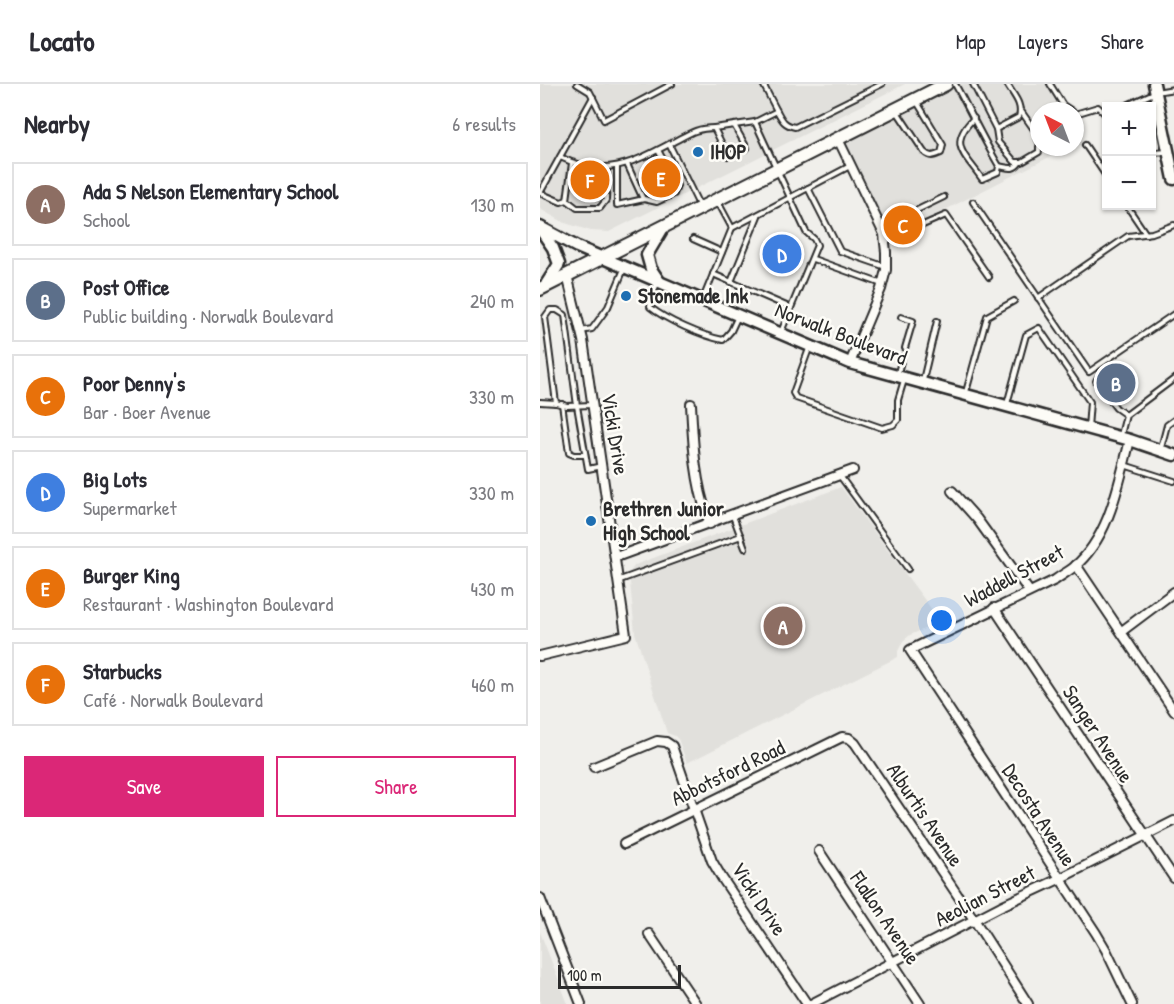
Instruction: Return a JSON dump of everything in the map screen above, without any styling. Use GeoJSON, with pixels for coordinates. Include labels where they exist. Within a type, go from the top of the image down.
{"type":"FeatureCollection","features":[{"type":"Feature","properties":{"kind":"main road"},"geometry":{"type":"LineString","coordinates":[[543,287],[915,100],[927,88],[946,84]]}},
{"type":"Feature","properties":{"kind":"main road"},"geometry":{"type":"LineString","coordinates":[[1155,88],[1174,179]]}},
{"type":"Feature","properties":{"kind":"main road"},"geometry":{"type":"LineString","coordinates":[[540,228],[554,248],[558,264],[543,287]]}},
{"type":"Feature","properties":{"kind":"main road","name":"Norwalk Boulevard"},"geometry":{"type":"LineString","coordinates":[[540,228],[577,247],[849,363],[1125,439],[1174,455]]}},
{"type":"Feature","properties":{"kind":"main road"},"geometry":{"type":"LineString","coordinates":[[659,281],[651,269],[647,255],[663,228]]}},
{"type":"Feature","properties":{"kind":"street"},"geometry":{"type":"LineString","coordinates":[[838,139],[881,227],[885,242],[886,267],[882,284],[849,363]]}},
{"type":"Feature","properties":{"kind":"street","name":"Vicki Drive"},"geometry":{"type":"LineString","coordinates":[[540,656],[626,635],[581,331],[567,275]]}},
{"type":"Feature","properties":{"kind":"street"},"geometry":{"type":"LineString","coordinates":[[691,404],[693,452],[702,504],[710,524]]}},
{"type":"Feature","properties":{"kind":"street","name":"Waddell Street"},"geometry":{"type":"LineString","coordinates":[[910,650],[1055,580],[1076,565],[1094,543],[1106,523],[1124,465],[1125,439]]}},
{"type":"Feature","properties":{"kind":"street"},"geometry":{"type":"LineString","coordinates":[[616,557],[733,516],[853,470]]}},
{"type":"Feature","properties":{"kind":"street"},"geometry":{"type":"LineString","coordinates":[[952,491],[977,519],[1029,591]]}},
{"type":"Feature","properties":{"kind":"street"},"geometry":{"type":"LineString","coordinates":[[1076,565],[1174,711]]}},
{"type":"Feature","properties":{"kind":"street"},"geometry":{"type":"LineString","coordinates":[[1122,631],[1174,592]]}},
{"type":"Feature","properties":{"kind":"street","name":"Sanger Avenue"},"geometry":{"type":"LineString","coordinates":[[994,608],[1174,878]]}},
{"type":"Feature","properties":{"kind":"street","name":"Decosta Avenue"},"geometry":{"type":"LineString","coordinates":[[910,650],[1106,950],[1132,1004]]}},
{"type":"Feature","properties":{"kind":"street","name":"Abbotsford Road"},"geometry":{"type":"LineString","coordinates":[[624,844],[842,737],[849,738]]}},
{"type":"Feature","properties":{"kind":"street","name":"Alburtis Avenue"},"geometry":{"type":"LineString","coordinates":[[849,738],[855,743],[975,921],[1028,1004]]}},
{"type":"Feature","properties":{"kind":"street","name":"Vicki Drive"},"geometry":{"type":"LineString","coordinates":[[594,767],[657,741],[666,742],[672,746],[712,861],[809,1004]]}},
{"type":"Feature","properties":{"kind":"street","name":"Aeolian Street"},"geometry":{"type":"LineString","coordinates":[[809,1004],[1174,821]]}},
{"type":"Feature","properties":{"kind":"street","name":"Flallon Avenue"},"geometry":{"type":"LineString","coordinates":[[819,851],[920,1004]]}},
{"type":"Feature","properties":{"kind":"street"},"geometry":{"type":"LineString","coordinates":[[540,898],[544,920],[581,1004]]}},
{"type":"Feature","properties":{"kind":"street"},"geometry":{"type":"LineString","coordinates":[[649,934],[696,1004]]}},
{"type":"Feature","properties":{"kind":"lane"},"geometry":{"type":"LineString","coordinates":[[576,84],[590,92],[604,120],[672,84]]}},
{"type":"Feature","properties":{"kind":"lane"},"geometry":{"type":"LineString","coordinates":[[763,84],[783,122],[795,128],[882,84]]}},
{"type":"Feature","properties":{"kind":"lane"},"geometry":{"type":"LineString","coordinates":[[946,84],[974,118],[978,131],[999,166],[998,172],[982,179],[959,146],[959,137],[964,127],[974,118]]}},
{"type":"Feature","properties":{"kind":"lane"},"geometry":{"type":"LineString","coordinates":[[973,84],[996,129],[998,142],[1015,162],[1020,162]]}},
{"type":"Feature","properties":{"kind":"lane"},"geometry":{"type":"LineString","coordinates":[[1007,84],[1030,123]]}},
{"type":"Feature","properties":{"kind":"lane"},"geometry":{"type":"LineString","coordinates":[[1050,84],[1061,102]]}},
{"type":"Feature","properties":{"kind":"lane"},"geometry":{"type":"LineString","coordinates":[[1132,102],[1155,88],[1174,89]]}},
{"type":"Feature","properties":{"kind":"lane"},"geometry":{"type":"LineString","coordinates":[[567,200],[561,202],[540,193],[593,97]]}},
{"type":"Feature","properties":{"kind":"lane"},"geometry":{"type":"LineString","coordinates":[[895,110],[927,155],[934,156],[941,153],[943,145],[915,100]]}},
{"type":"Feature","properties":{"kind":"lane"},"geometry":{"type":"LineString","coordinates":[[1084,110],[1098,107],[1102,111]]}},
{"type":"Feature","properties":{"kind":"lane"},"geometry":{"type":"LineString","coordinates":[[560,157],[572,163],[598,168],[627,164],[699,128],[755,122],[777,111]]}},
{"type":"Feature","properties":{"kind":"lane"},"geometry":{"type":"LineString","coordinates":[[996,129],[1019,117],[1021,111]]}},
{"type":"Feature","properties":{"kind":"lane"},"geometry":{"type":"LineString","coordinates":[[755,122],[806,232],[817,245],[781,333]]}},
{"type":"Feature","properties":{"kind":"lane"},"geometry":{"type":"LineString","coordinates":[[714,128],[728,156],[747,148],[734,125]]}},
{"type":"Feature","properties":{"kind":"lane"},"geometry":{"type":"LineString","coordinates":[[669,144],[701,208]]}},
{"type":"Feature","properties":{"kind":"lane"},"geometry":{"type":"LineString","coordinates":[[1085,145],[1102,169]]}},
{"type":"Feature","properties":{"kind":"lane"},"geometry":{"type":"LineString","coordinates":[[616,166],[617,205],[644,199],[657,202],[674,194],[677,190],[658,150]]}},
{"type":"Feature","properties":{"kind":"lane"},"geometry":{"type":"LineString","coordinates":[[1156,153],[1168,152]]}},
{"type":"Feature","properties":{"kind":"lane"},"geometry":{"type":"LineString","coordinates":[[999,166],[1012,169],[1031,156]]}},
{"type":"Feature","properties":{"kind":"lane"},"geometry":{"type":"LineString","coordinates":[[567,200],[572,163]]}},
{"type":"Feature","properties":{"kind":"lane"},"geometry":{"type":"LineString","coordinates":[[627,164],[644,199]]}},
{"type":"Feature","properties":{"kind":"lane"},"geometry":{"type":"LineString","coordinates":[[702,299],[732,228],[851,166]]}},
{"type":"Feature","properties":{"kind":"lane"},"geometry":{"type":"LineString","coordinates":[[567,200],[577,208],[600,208],[606,200],[607,167]]}},
{"type":"Feature","properties":{"kind":"lane"},"geometry":{"type":"LineString","coordinates":[[808,188],[840,252],[886,267]]}},
{"type":"Feature","properties":{"kind":"lane"},"geometry":{"type":"LineString","coordinates":[[881,227],[944,197]]}},
{"type":"Feature","properties":{"kind":"lane"},"geometry":{"type":"LineString","coordinates":[[717,200],[732,228]]}},
{"type":"Feature","properties":{"kind":"lane"},"geometry":{"type":"LineString","coordinates":[[973,202],[1089,372],[1174,314]]}},
{"type":"Feature","properties":{"kind":"lane"},"geometry":{"type":"LineString","coordinates":[[1130,210],[1146,234]]}},
{"type":"Feature","properties":{"kind":"lane"},"geometry":{"type":"LineString","coordinates":[[731,282],[758,214]]}},
{"type":"Feature","properties":{"kind":"lane"},"geometry":{"type":"LineString","coordinates":[[885,242],[946,216],[989,277]]}},
{"type":"Feature","properties":{"kind":"lane"},"geometry":{"type":"LineString","coordinates":[[1038,298],[1128,236],[1146,234],[1174,225]]}},
{"type":"Feature","properties":{"kind":"lane"},"geometry":{"type":"LineString","coordinates":[[693,239],[722,252]]}},
{"type":"Feature","properties":{"kind":"lane"},"geometry":{"type":"LineString","coordinates":[[813,259],[882,284]]}},
{"type":"Feature","properties":{"kind":"lane"},"geometry":{"type":"LineString","coordinates":[[581,331],[592,329],[600,319],[624,266]]}},
{"type":"Feature","properties":{"kind":"lane"},"geometry":{"type":"LineString","coordinates":[[713,274],[791,308]]}},
{"type":"Feature","properties":{"kind":"lane"},"geometry":{"type":"LineString","coordinates":[[659,281],[651,297],[650,307],[701,333],[723,340],[731,331],[739,315]]}},
{"type":"Feature","properties":{"kind":"lane"},"geometry":{"type":"LineString","coordinates":[[965,396],[987,316],[1014,301]]}},
{"type":"Feature","properties":{"kind":"lane"},"geometry":{"type":"LineString","coordinates":[[556,402],[544,317],[550,310],[557,309],[565,315],[588,469],[602,466]]}},
{"type":"Feature","properties":{"kind":"lane"},"geometry":{"type":"LineString","coordinates":[[901,317],[913,321],[905,348]]}},
{"type":"Feature","properties":{"kind":"lane"},"geometry":{"type":"LineString","coordinates":[[922,384],[937,321]]}},
{"type":"Feature","properties":{"kind":"lane"},"geometry":{"type":"LineString","coordinates":[[540,325],[546,332]]}},
{"type":"Feature","properties":{"kind":"lane"},"geometry":{"type":"LineString","coordinates":[[1006,407],[1026,335],[1039,328],[1090,402],[1088,429]]}},
{"type":"Feature","properties":{"kind":"lane"},"geometry":{"type":"LineString","coordinates":[[811,346],[793,393],[796,398],[882,428],[898,420],[902,357]]}},
{"type":"Feature","properties":{"kind":"lane"},"geometry":{"type":"LineString","coordinates":[[1110,368],[1096,381],[1116,408],[1126,415]]}},
{"type":"Feature","properties":{"kind":"lane"},"geometry":{"type":"LineString","coordinates":[[1126,415],[1174,379]]}},
{"type":"Feature","properties":{"kind":"lane"},"geometry":{"type":"LineString","coordinates":[[540,402],[577,406],[593,405]]}},
{"type":"Feature","properties":{"kind":"lane"},"geometry":{"type":"LineString","coordinates":[[562,404],[569,453],[585,455]]}},
{"type":"Feature","properties":{"kind":"lane"},"geometry":{"type":"LineString","coordinates":[[1125,439],[1126,415]]}},
{"type":"Feature","properties":{"kind":"lane"},"geometry":{"type":"LineString","coordinates":[[1160,450],[1167,425],[1174,420]]}},
{"type":"Feature","properties":{"kind":"lane"},"geometry":{"type":"LineString","coordinates":[[1124,465],[1174,481]]}},
{"type":"Feature","properties":{"kind":"lane"},"geometry":{"type":"LineString","coordinates":[[840,476],[908,569]]}},
{"type":"Feature","properties":{"kind":"lane"},"geometry":{"type":"LineString","coordinates":[[733,516],[745,548]]}},
{"type":"Feature","properties":{"kind":"lane"},"geometry":{"type":"LineString","coordinates":[[619,580],[741,536]]}},
{"type":"Feature","properties":{"kind":"shaded area"},"geometry":{"type":"Polygon","coordinates":[[[540,84],[905,84],[609,232],[591,231],[565,223],[540,209],[540,84]]]}},
{"type":"Feature","properties":{"kind":"shaded area"},"geometry":{"type":"Polygon","coordinates":[[[954,84],[1046,84],[1059,102],[1030,102],[1030,156],[1051,156],[888,239],[880,215],[842,141],[954,84]]]}},
{"type":"Feature","properties":{"kind":"shaded area"},"geometry":{"type":"Polygon","coordinates":[[[841,487],[941,622],[910,635],[903,641],[898,657],[687,763],[678,739],[667,733],[635,633],[629,573],[635,565],[841,487]]]}},
{"type":"Feature","properties":{"kind":"shaded area"},"geometry":{"type":"Polygon","coordinates":[[[540,932],[568,1004],[540,1004],[540,932]]]}},
{"type":"Feature","properties":{"kind":"place","name":"IHOP"},"geometry":{"type":"Point","coordinates":[698,152]}},
{"type":"Feature","properties":{"kind":"place","name":"Burger King"},"geometry":{"type":"Point","coordinates":[661,178]}},
{"type":"Feature","properties":{"kind":"place","name":"Starbucks"},"geometry":{"type":"Point","coordinates":[590,180]}},
{"type":"Feature","properties":{"kind":"place","name":"Poor Denny's"},"geometry":{"type":"Point","coordinates":[903,225]}},
{"type":"Feature","properties":{"kind":"place","name":"Big Lots"},"geometry":{"type":"Point","coordinates":[782,254]}},
{"type":"Feature","properties":{"kind":"place","name":"Stonemade Ink"},"geometry":{"type":"Point","coordinates":[626,296]}},
{"type":"Feature","properties":{"kind":"place","name":"Post Office"},"geometry":{"type":"Point","coordinates":[1116,383]}},
{"type":"Feature","properties":{"kind":"place","name":"Brethren Junior High School"},"geometry":{"type":"Point","coordinates":[591,521]}},
{"type":"Feature","properties":{"kind":"place","name":"Ada S Nelson Elementary School"},"geometry":{"type":"Point","coordinates":[783,626]}}]}
